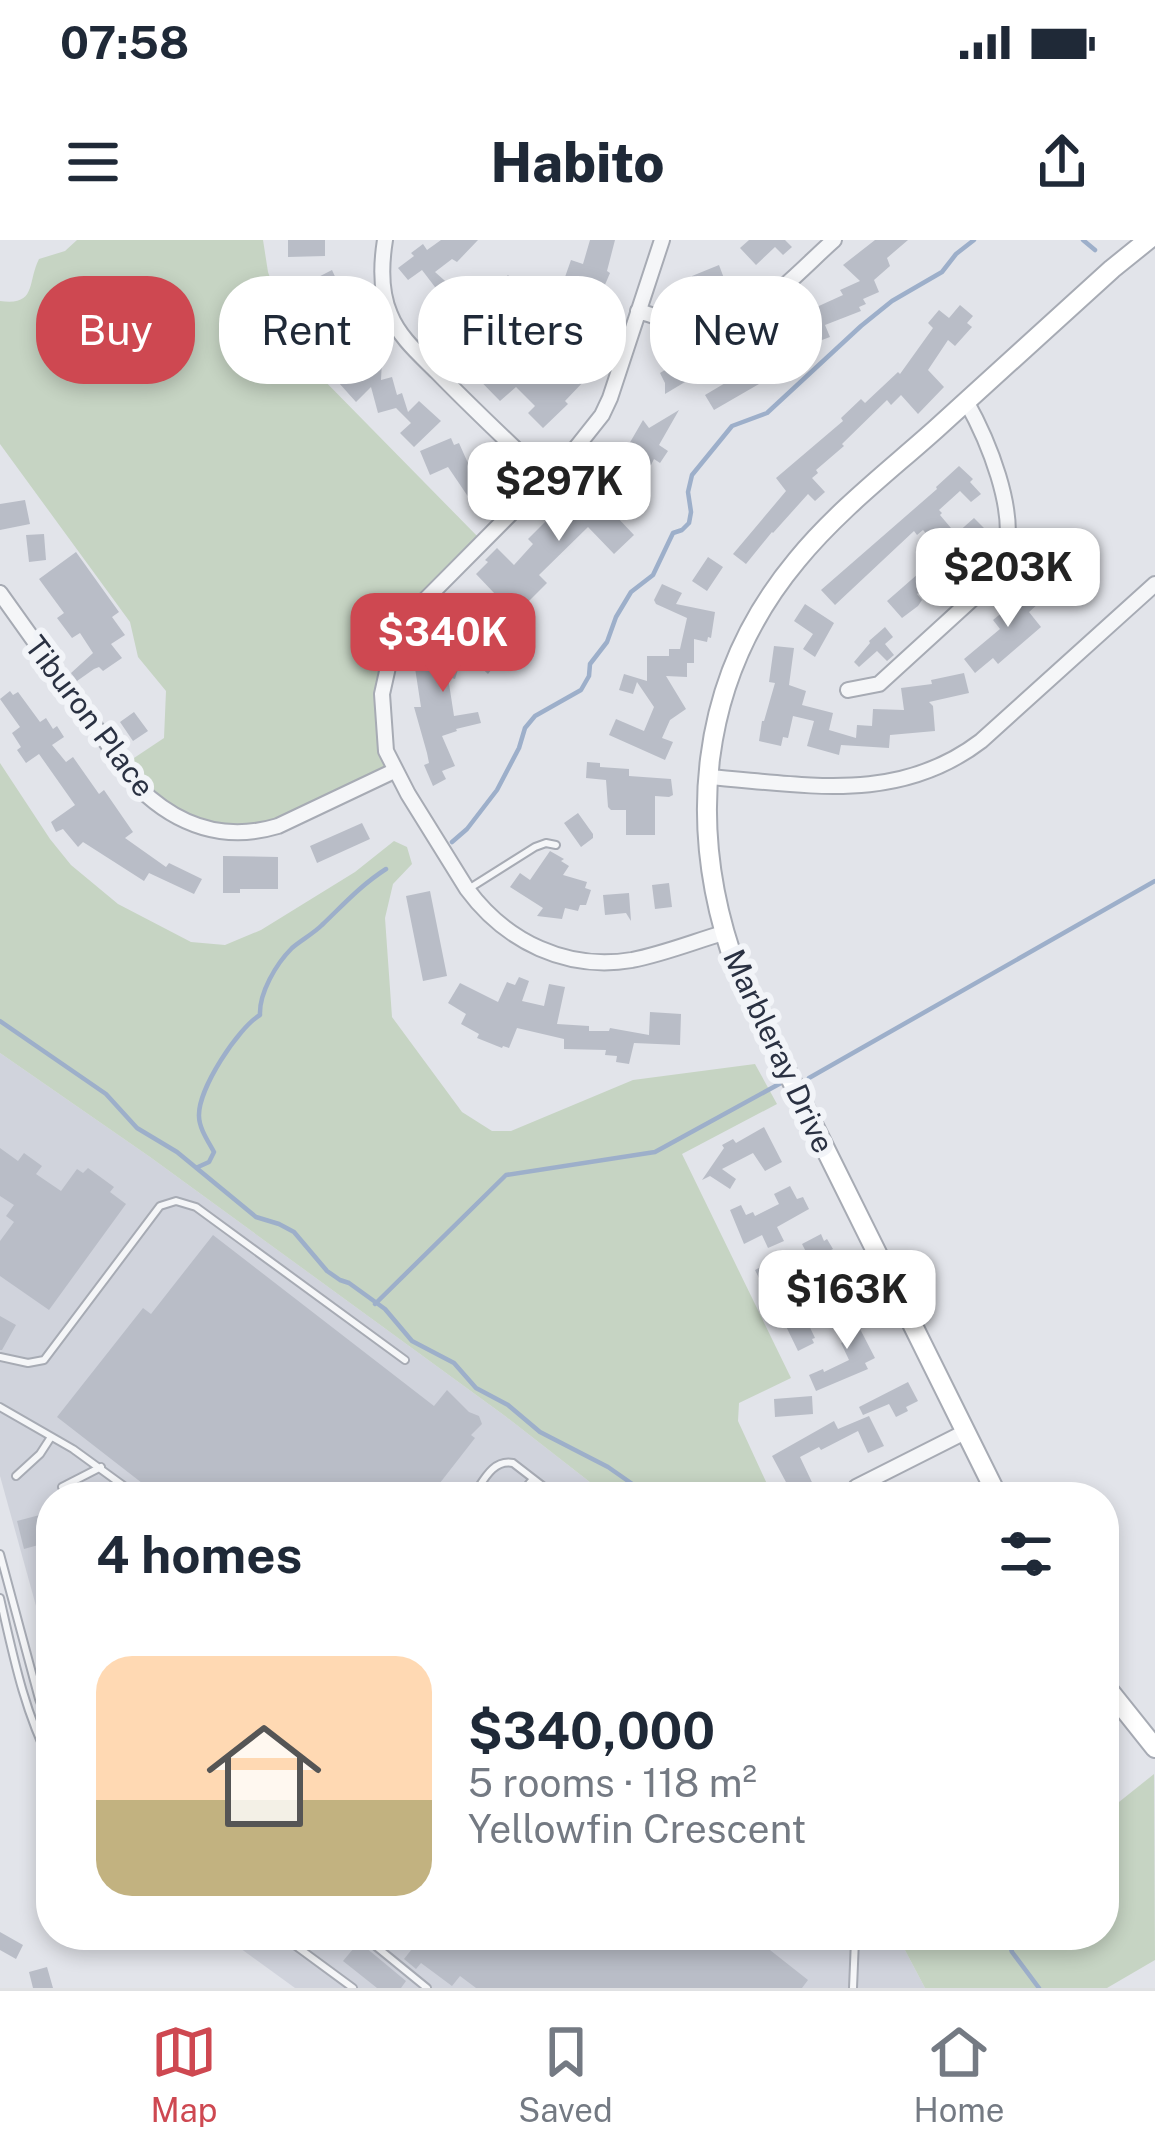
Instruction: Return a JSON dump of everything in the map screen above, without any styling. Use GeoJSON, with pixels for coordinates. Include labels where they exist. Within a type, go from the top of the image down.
{"type":"FeatureCollection","features":[{"type":"Feature","properties":{"kind":"street"},"geometry":{"type":"LineString","coordinates":[[385,240],[382,283],[399,333],[545,477]]}},
{"type":"Feature","properties":{"kind":"street"},"geometry":{"type":"LineString","coordinates":[[662,240],[602,415],[426,597],[400,631],[382,694],[383,734],[394,771],[467,890],[508,932],[554,956],[605,963],[723,933]]}},
{"type":"Feature","properties":{"kind":"street"},"geometry":{"type":"LineString","coordinates":[[638,311],[682,324],[739,318],[834,240]]}},
{"type":"Feature","properties":{"kind":"street","name":"Marbleray Drive"},"geometry":{"type":"LineString","coordinates":[[990,1482],[723,933],[708,855],[708,777],[718,712],[729,678],[753,623],[799,557],[1148,240]]}},
{"type":"Feature","properties":{"kind":"street"},"geometry":{"type":"LineString","coordinates":[[848,690],[883,680],[992,580],[1001,565],[1007,536],[1001,490],[986,436],[967,401]]}},
{"type":"Feature","properties":{"kind":"street"},"geometry":{"type":"LineString","coordinates":[[708,777],[856,786],[896,782],[934,769],[981,741],[1155,584]]}},
{"type":"Feature","properties":{"kind":"street","name":"Tiburon Place"},"geometry":{"type":"LineString","coordinates":[[0,593],[139,788],[168,814],[221,832],[262,830],[394,771]]}},
{"type":"Feature","properties":{"kind":"street"},"geometry":{"type":"LineString","coordinates":[[866,1482],[965,1432]]}},
{"type":"Feature","properties":{"kind":"street"},"geometry":{"type":"LineString","coordinates":[[1119,1703],[1155,1748]]}},
{"type":"Feature","properties":{"kind":"lane"},"geometry":{"type":"LineString","coordinates":[[467,890],[535,847],[556,845]]}},
{"type":"Feature","properties":{"kind":"lane"},"geometry":{"type":"LineString","coordinates":[[0,1357],[28,1363],[44,1360],[160,1206],[176,1201],[196,1207],[405,1360]]}},
{"type":"Feature","properties":{"kind":"lane"},"geometry":{"type":"LineString","coordinates":[[0,1407],[120,1482]]}},
{"type":"Feature","properties":{"kind":"lane"},"geometry":{"type":"LineString","coordinates":[[16,1476],[51,1436]]}},
{"type":"Feature","properties":{"kind":"lane"},"geometry":{"type":"LineString","coordinates":[[484,1482],[500,1462],[513,1463],[537,1482]]}},
{"type":"Feature","properties":{"kind":"lane"},"geometry":{"type":"LineString","coordinates":[[72,1482],[100,1467]]}},
{"type":"Feature","properties":{"kind":"lane"},"geometry":{"type":"LineString","coordinates":[[0,1554],[36,1688]]}},
{"type":"Feature","properties":{"kind":"lane"},"geometry":{"type":"LineString","coordinates":[[0,1598],[36,1734]]}},
{"type":"Feature","properties":{"kind":"lane"},"geometry":{"type":"LineString","coordinates":[[301,1950],[353,1988]]}},
{"type":"Feature","properties":{"kind":"lane"},"geometry":{"type":"LineString","coordinates":[[380,1950],[427,1988]]}},
{"type":"Feature","properties":{"kind":"lane"},"geometry":{"type":"LineString","coordinates":[[853,1988],[855,1950]]}},
{"type":"Feature","properties":{"kind":"shaded area"},"geometry":{"type":"Polygon","coordinates":[[[0,1053],[150,1157],[590,1482],[36,1482],[36,1606],[0,1476],[0,1053]]]}},
{"type":"Feature","properties":{"kind":"shaded area"},"geometry":{"type":"Polygon","coordinates":[[[243,1950],[905,1950],[925,1988],[295,1988],[243,1950]]]}},
{"type":"Feature","properties":{"kind":"green space"},"geometry":{"type":"Polygon","coordinates":[[[77,240],[263,240],[269,276],[219,276],[219,384],[328,384],[480,539],[410,612],[384,669],[392,770],[276,825],[242,831],[168,812],[125,764],[164,738],[166,691],[138,657],[130,622],[0,444],[0,301],[20,300],[29,291],[39,259],[65,251],[77,240]]]}},
{"type":"Feature","properties":{"kind":"green space"},"geometry":{"type":"Polygon","coordinates":[[[0,763],[71,865],[118,904],[191,942],[225,945],[261,930],[355,872],[394,841],[407,847],[412,864],[393,884],[385,918],[392,1017],[462,1112],[492,1131],[511,1131],[633,1080],[755,1064],[777,1104],[682,1154],[791,1378],[739,1403],[738,1421],[766,1482],[590,1482],[150,1157],[0,1053],[0,763]]]}},
{"type":"Feature","properties":{"kind":"green space"},"geometry":{"type":"Polygon","coordinates":[[[1154,1774],[1155,1960],[1107,1988],[925,1988],[905,1950],[1119,1950],[1119,1802],[1154,1774]]]}},
{"type":"Feature","properties":{"kind":"building"},"geometry":{"type":"Polygon","coordinates":[[[288,240],[325,240],[325,256],[288,257],[288,240]]]}},
{"type":"Feature","properties":{"kind":"building"},"geometry":{"type":"Polygon","coordinates":[[[441,240],[478,240],[457,262],[452,259],[435,272],[440,276],[427,276],[422,270],[408,280],[398,268],[423,244],[427,250],[441,240]]]}},
{"type":"Feature","properties":{"kind":"building"},"geometry":{"type":"Polygon","coordinates":[[[590,240],[615,240],[609,276],[565,276],[571,260],[583,264],[590,240]]]}},
{"type":"Feature","properties":{"kind":"building"},"geometry":{"type":"Polygon","coordinates":[[[749,240],[785,240],[792,247],[783,255],[775,247],[756,265],[740,248],[749,240]]]}},
{"type":"Feature","properties":{"kind":"building"},"geometry":{"type":"Polygon","coordinates":[[[875,240],[908,240],[887,258],[890,266],[874,280],[879,292],[863,299],[866,304],[859,307],[861,311],[825,325],[830,337],[822,340],[822,305],[860,281],[843,265],[875,240]]]}},
{"type":"Feature","properties":{"kind":"building"},"geometry":{"type":"Polygon","coordinates":[[[719,265],[723,276],[692,276],[719,265]]]}},
{"type":"Feature","properties":{"kind":"building"},"geometry":{"type":"Polygon","coordinates":[[[960,305],[973,316],[967,323],[972,327],[955,346],[948,340],[928,370],[944,387],[918,414],[901,395],[891,405],[887,400],[816,470],[812,478],[825,492],[815,501],[808,494],[746,564],[733,554],[786,491],[776,478],[843,421],[861,399],[865,403],[900,374],[933,328],[928,323],[939,310],[949,318],[960,305]]]}},
{"type":"Feature","properties":{"kind":"building"},"geometry":{"type":"Polygon","coordinates":[[[340,384],[394,384],[408,412],[419,401],[441,421],[414,447],[400,433],[411,423],[396,408],[378,413],[371,387],[356,402],[340,384]]]}},
{"type":"Feature","properties":{"kind":"building"},"geometry":{"type":"Polygon","coordinates":[[[483,384],[581,384],[543,428],[528,413],[535,406],[516,387],[500,401],[483,384]]]}},
{"type":"Feature","properties":{"kind":"building"},"geometry":{"type":"Polygon","coordinates":[[[724,384],[759,384],[714,410],[705,395],[724,384]]]}},
{"type":"Feature","properties":{"kind":"building"},"geometry":{"type":"Polygon","coordinates":[[[679,410],[659,445],[668,451],[660,463],[654,459],[651,465],[625,451],[643,420],[649,428],[679,410]]]}},
{"type":"Feature","properties":{"kind":"building"},"geometry":{"type":"Polygon","coordinates":[[[451,438],[454,445],[459,443],[471,470],[476,466],[489,484],[469,498],[448,467],[430,475],[420,451],[451,438]]]}},
{"type":"Feature","properties":{"kind":"building"},"geometry":{"type":"Polygon","coordinates":[[[959,466],[981,494],[971,502],[960,491],[939,510],[956,534],[974,518],[984,528],[969,541],[974,546],[953,564],[923,530],[917,535],[914,531],[835,605],[821,590],[959,466]]]}},
{"type":"Feature","properties":{"kind":"building"},"geometry":{"type":"Polygon","coordinates":[[[603,473],[614,484],[622,476],[630,484],[626,488],[634,496],[616,516],[634,535],[614,554],[588,527],[539,575],[547,583],[515,615],[476,574],[497,548],[514,565],[533,544],[528,539],[559,508],[570,519],[588,502],[598,487],[593,483],[603,473]]]}},
{"type":"Feature","properties":{"kind":"building"},"geometry":{"type":"Polygon","coordinates":[[[25,500],[30,524],[0,530],[0,504],[25,500]]]}},
{"type":"Feature","properties":{"kind":"building"},"geometry":{"type":"Polygon","coordinates":[[[44,534],[46,560],[29,562],[26,535],[44,534]]]}},
{"type":"Feature","properties":{"kind":"building"},"geometry":{"type":"Polygon","coordinates":[[[76,552],[119,612],[112,617],[125,635],[111,644],[122,658],[77,681],[71,673],[93,653],[80,633],[72,638],[57,618],[64,613],[39,579],[76,552]]]}},
{"type":"Feature","properties":{"kind":"building"},"geometry":{"type":"Polygon","coordinates":[[[708,557],[723,567],[707,591],[692,581],[708,557]]]}},
{"type":"Feature","properties":{"kind":"building"},"geometry":{"type":"Polygon","coordinates":[[[919,573],[929,584],[917,594],[922,600],[918,606],[902,618],[887,601],[919,573]]]}},
{"type":"Feature","properties":{"kind":"building"},"geometry":{"type":"Polygon","coordinates":[[[662,584],[682,593],[676,604],[715,612],[711,638],[707,642],[694,639],[694,663],[687,663],[687,677],[666,676],[686,709],[670,720],[662,738],[673,742],[665,760],[609,735],[616,719],[644,731],[654,707],[637,682],[633,694],[619,690],[624,674],[647,681],[647,656],[669,656],[669,649],[680,649],[687,618],[656,604],[662,584]]]}},
{"type":"Feature","properties":{"kind":"building"},"geometry":{"type":"Polygon","coordinates":[[[1015,585],[1026,597],[1035,589],[1039,603],[1029,612],[1041,627],[998,664],[993,658],[975,673],[964,659],[1000,629],[993,620],[1010,606],[1002,597],[1015,585]]]}},
{"type":"Feature","properties":{"kind":"building"},"geometry":{"type":"Polygon","coordinates":[[[468,602],[475,602],[511,628],[506,632],[510,635],[498,646],[457,616],[468,602]]]}},
{"type":"Feature","properties":{"kind":"building"},"geometry":{"type":"Polygon","coordinates":[[[805,604],[834,623],[815,657],[803,649],[813,634],[794,621],[805,604]]]}},
{"type":"Feature","properties":{"kind":"building"},"geometry":{"type":"Polygon","coordinates":[[[885,627],[893,637],[885,644],[894,655],[887,661],[877,651],[859,667],[854,662],[885,627]]]}},
{"type":"Feature","properties":{"kind":"building"},"geometry":{"type":"Polygon","coordinates":[[[434,636],[499,647],[490,656],[497,663],[488,674],[475,662],[461,660],[455,679],[448,677],[454,716],[478,712],[481,723],[442,736],[455,766],[442,771],[446,779],[433,786],[424,765],[429,763],[414,707],[421,707],[415,668],[405,664],[410,652],[419,656],[422,638],[434,640],[434,636]]]}},
{"type":"Feature","properties":{"kind":"building"},"geometry":{"type":"Polygon","coordinates":[[[774,646],[794,648],[789,685],[806,691],[802,705],[833,713],[829,730],[856,738],[857,725],[872,726],[873,709],[904,710],[901,688],[964,673],[969,693],[929,702],[935,731],[890,735],[889,748],[841,745],[839,755],[807,746],[814,721],[793,716],[781,746],[759,741],[775,683],[769,682],[774,646]]]}},
{"type":"Feature","properties":{"kind":"building"},"geometry":{"type":"Polygon","coordinates":[[[10,691],[18,692],[40,722],[46,718],[53,729],[57,726],[64,737],[52,745],[66,762],[73,757],[99,794],[104,790],[133,832],[125,838],[166,867],[169,863],[202,879],[194,894],[149,873],[144,881],[83,842],[78,847],[63,829],[56,832],[51,822],[75,805],[39,754],[26,763],[17,750],[21,747],[12,733],[20,727],[0,699],[10,691]]]}},
{"type":"Feature","properties":{"kind":"building"},"geometry":{"type":"Polygon","coordinates":[[[134,712],[148,731],[133,741],[120,722],[134,712]]]}},
{"type":"Feature","properties":{"kind":"building"},"geometry":{"type":"Polygon","coordinates":[[[587,762],[629,769],[629,776],[671,779],[673,795],[655,796],[655,835],[626,835],[626,810],[608,807],[606,780],[586,778],[587,762]]]}},
{"type":"Feature","properties":{"kind":"building"},"geometry":{"type":"Polygon","coordinates":[[[578,813],[593,834],[581,847],[564,823],[578,813]]]}},
{"type":"Feature","properties":{"kind":"building"},"geometry":{"type":"Polygon","coordinates":[[[362,823],[370,839],[317,863],[310,846],[362,823]]]}},
{"type":"Feature","properties":{"kind":"building"},"geometry":{"type":"Polygon","coordinates":[[[550,851],[569,866],[563,875],[587,882],[585,888],[591,890],[586,905],[578,911],[565,908],[562,919],[537,916],[543,908],[510,887],[520,873],[530,880],[550,851]]]}},
{"type":"Feature","properties":{"kind":"building"},"geometry":{"type":"Polygon","coordinates":[[[223,856],[278,857],[278,889],[223,893],[223,856]]]}},
{"type":"Feature","properties":{"kind":"building"},"geometry":{"type":"Polygon","coordinates":[[[669,883],[672,907],[655,909],[652,885],[669,883]]]}},
{"type":"Feature","properties":{"kind":"building"},"geometry":{"type":"Polygon","coordinates":[[[430,891],[447,976],[423,981],[406,896],[430,891]]]}},
{"type":"Feature","properties":{"kind":"building"},"geometry":{"type":"Polygon","coordinates":[[[629,893],[631,921],[626,913],[605,915],[603,895],[629,893]]]}},
{"type":"Feature","properties":{"kind":"building"},"geometry":{"type":"Polygon","coordinates":[[[519,977],[529,981],[522,1001],[544,1006],[549,984],[565,987],[557,1024],[649,1035],[650,1012],[681,1014],[680,1045],[634,1043],[629,1064],[616,1062],[617,1056],[605,1055],[606,1050],[564,1049],[564,1039],[517,1028],[509,1048],[502,1048],[477,1038],[479,1034],[461,1024],[466,1014],[448,1003],[460,983],[498,1002],[507,982],[515,985],[519,977]]]}},
{"type":"Feature","properties":{"kind":"building"},"geometry":{"type":"Polygon","coordinates":[[[764,1127],[782,1162],[765,1171],[753,1153],[722,1169],[736,1179],[730,1189],[710,1176],[702,1180],[722,1145],[733,1139],[736,1143],[764,1127]]]}},
{"type":"Feature","properties":{"kind":"building"},"geometry":{"type":"Polygon","coordinates":[[[0,1148],[18,1161],[24,1153],[42,1166],[36,1174],[61,1191],[77,1169],[83,1173],[88,1168],[114,1187],[110,1192],[126,1204],[49,1310],[0,1276],[0,1241],[14,1222],[6,1216],[14,1205],[0,1196],[0,1148]]]}},
{"type":"Feature","properties":{"kind":"building"},"geometry":{"type":"Polygon","coordinates":[[[790,1186],[809,1209],[777,1227],[784,1241],[768,1248],[762,1235],[744,1244],[730,1210],[741,1205],[746,1215],[753,1212],[755,1216],[779,1204],[774,1194],[790,1186]]]}},
{"type":"Feature","properties":{"kind":"building"},"geometry":{"type":"Polygon","coordinates":[[[821,1234],[833,1249],[829,1251],[834,1259],[829,1261],[836,1276],[822,1283],[802,1244],[821,1234]]]}},
{"type":"Feature","properties":{"kind":"building"},"geometry":{"type":"Polygon","coordinates":[[[213,1235],[434,1406],[447,1390],[479,1416],[482,1424],[441,1482],[141,1482],[57,1417],[143,1308],[151,1314],[213,1235]]]}},
{"type":"Feature","properties":{"kind":"building"},"geometry":{"type":"Polygon","coordinates":[[[776,1259],[790,1286],[784,1289],[794,1310],[798,1318],[804,1315],[815,1338],[798,1351],[755,1270],[776,1259]]]}},
{"type":"Feature","properties":{"kind":"building"},"geometry":{"type":"Polygon","coordinates":[[[853,1306],[875,1358],[865,1363],[868,1369],[816,1391],[809,1375],[849,1360],[841,1343],[847,1339],[834,1312],[853,1306]]]}},
{"type":"Feature","properties":{"kind":"building"},"geometry":{"type":"Polygon","coordinates":[[[0,1316],[16,1325],[2,1350],[0,1350],[0,1316]]]}},
{"type":"Feature","properties":{"kind":"building"},"geometry":{"type":"Polygon","coordinates":[[[908,1382],[918,1401],[906,1407],[908,1411],[896,1417],[889,1404],[863,1415],[859,1407],[908,1382]]]}},
{"type":"Feature","properties":{"kind":"building"},"geometry":{"type":"Polygon","coordinates":[[[812,1396],[813,1414],[775,1417],[774,1399],[812,1396]]]}},
{"type":"Feature","properties":{"kind":"building"},"geometry":{"type":"Polygon","coordinates":[[[869,1416],[884,1446],[868,1453],[858,1431],[800,1457],[812,1482],[786,1482],[772,1456],[834,1421],[838,1429],[869,1416]]]}},
{"type":"Feature","properties":{"kind":"building"},"geometry":{"type":"Polygon","coordinates":[[[36,1516],[36,1546],[24,1549],[17,1521],[36,1516]]]}},
{"type":"Feature","properties":{"kind":"building"},"geometry":{"type":"Polygon","coordinates":[[[0,1932],[23,1945],[16,1959],[0,1950],[0,1932]]]}},
{"type":"Feature","properties":{"kind":"building"},"geometry":{"type":"Polygon","coordinates":[[[352,1950],[369,1950],[406,1981],[401,1988],[377,1988],[343,1961],[352,1950]]]}},
{"type":"Feature","properties":{"kind":"building"},"geometry":{"type":"Polygon","coordinates":[[[411,1950],[770,1950],[808,1980],[802,1988],[476,1988],[460,1976],[452,1986],[421,1963],[416,1969],[404,1959],[411,1950]]]}},
{"type":"Feature","properties":{"kind":"building"},"geometry":{"type":"Polygon","coordinates":[[[47,1967],[53,1988],[33,1988],[29,1972],[47,1967]]]}},
{"type":"Feature","properties":{"kind":"waterway"},"geometry":{"type":"LineString","coordinates":[[452,842],[497,790],[535,716],[581,690],[590,664],[607,642],[631,592],[653,575],[673,533],[689,523],[692,475],[732,426],[767,413],[861,326],[892,301],[942,272],[974,240]]}},
{"type":"Feature","properties":{"kind":"waterway"},"geometry":{"type":"LineString","coordinates":[[1083,240],[1095,250]]}},
{"type":"Feature","properties":{"kind":"waterway"},"geometry":{"type":"LineString","coordinates":[[198,1167],[209,1162],[214,1152],[199,1121],[205,1091],[231,1046],[260,1015],[265,988],[275,970],[292,948],[386,869]]}},
{"type":"Feature","properties":{"kind":"waterway"},"geometry":{"type":"LineString","coordinates":[[809,1078],[1155,881]]}},
{"type":"Feature","properties":{"kind":"waterway"},"geometry":{"type":"LineString","coordinates":[[0,1021],[106,1094],[137,1128],[177,1152],[256,1217],[294,1232],[327,1271],[385,1309],[412,1341],[454,1363],[476,1388],[508,1405],[540,1432],[630,1482]]}},
{"type":"Feature","properties":{"kind":"waterway"},"geometry":{"type":"LineString","coordinates":[[375,1304],[506,1175],[655,1152],[781,1083]]}},
{"type":"Feature","properties":{"kind":"waterway"},"geometry":{"type":"LineString","coordinates":[[1011,1950],[1039,1988]]}}]}
